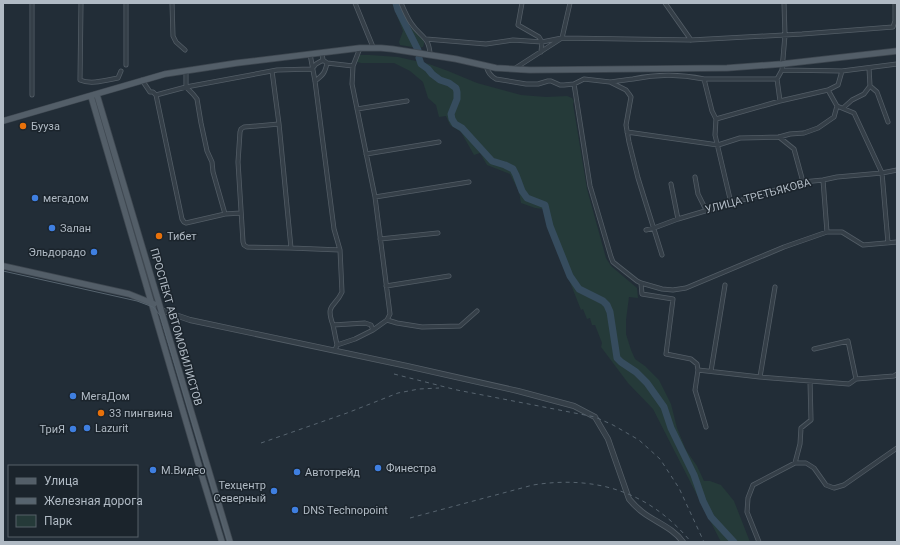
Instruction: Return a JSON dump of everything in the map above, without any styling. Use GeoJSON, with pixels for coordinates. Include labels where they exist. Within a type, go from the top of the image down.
{"type":"FeatureCollection","features":[{"type":"Feature","properties":{"kind":"main road"},"geometry":{"type":"LineString","coordinates":[[3,121],[165,74],[237,63],[360,48],[373,47],[430,54],[513,70],[782,67],[897,51]]}},
{"type":"Feature","properties":{"kind":"main road","name":"ПРОСПЕКТ АВТОМОБИЛИСТОВ"},"geometry":{"type":"LineString","coordinates":[[94,95],[152,303],[222,542]]}},
{"type":"Feature","properties":{"kind":"main road","name":"ПРОСПЕКТ АВТОМОБИЛИСТОВ"},"geometry":{"type":"LineString","coordinates":[[94,95],[161,310],[230,542]]}},
{"type":"Feature","properties":{"kind":"main road"},"geometry":{"type":"LineString","coordinates":[[3,266],[129,294],[152,303],[161,310]]}},
{"type":"Feature","properties":{"kind":"street"},"geometry":{"type":"LineString","coordinates":[[32,3],[32,95]]}},
{"type":"Feature","properties":{"kind":"street"},"geometry":{"type":"LineString","coordinates":[[81,3],[80,80],[94,82],[118,78],[121,70]]}},
{"type":"Feature","properties":{"kind":"street"},"geometry":{"type":"LineString","coordinates":[[126,3],[126,65]]}},
{"type":"Feature","properties":{"kind":"street"},"geometry":{"type":"LineString","coordinates":[[172,3],[173,36],[176,42],[185,50]]}},
{"type":"Feature","properties":{"kind":"street"},"geometry":{"type":"LineString","coordinates":[[355,3],[373,47]]}},
{"type":"Feature","properties":{"kind":"street"},"geometry":{"type":"LineString","coordinates":[[401,3],[411,23],[426,39],[430,46],[430,54]]}},
{"type":"Feature","properties":{"kind":"street"},"geometry":{"type":"LineString","coordinates":[[522,3],[518,25],[539,37],[542,42],[541,52]]}},
{"type":"Feature","properties":{"kind":"street"},"geometry":{"type":"LineString","coordinates":[[513,70],[562,38],[570,3]]}},
{"type":"Feature","properties":{"kind":"street"},"geometry":{"type":"LineString","coordinates":[[664,3],[691,40]]}},
{"type":"Feature","properties":{"kind":"street"},"geometry":{"type":"LineString","coordinates":[[780,101],[777,79],[782,67],[785,34],[784,3]]}},
{"type":"Feature","properties":{"kind":"street"},"geometry":{"type":"LineString","coordinates":[[426,39],[486,44],[513,40],[542,42],[562,38],[691,40],[895,27],[895,3]]}},
{"type":"Feature","properties":{"kind":"street"},"geometry":{"type":"LineString","coordinates":[[336,348],[373,330],[387,320],[390,314],[375,197],[352,84],[353,66],[360,48]]}},
{"type":"Feature","properties":{"kind":"street"},"geometry":{"type":"LineString","coordinates":[[322,53],[323,60],[327,63],[353,66]]}},
{"type":"Feature","properties":{"kind":"street"},"geometry":{"type":"LineString","coordinates":[[310,54],[334,229],[340,250],[342,292],[331,308],[330,315],[336,348]]}},
{"type":"Feature","properties":{"kind":"street"},"geometry":{"type":"LineString","coordinates":[[156,95],[186,87],[272,71],[312,69],[316,64],[323,60]]}},
{"type":"Feature","properties":{"kind":"street"},"geometry":{"type":"LineString","coordinates":[[315,82],[326,72],[327,63]]}},
{"type":"Feature","properties":{"kind":"street"},"geometry":{"type":"LineString","coordinates":[[782,67],[842,71],[897,64]]}},
{"type":"Feature","properties":{"kind":"street"},"geometry":{"type":"LineString","coordinates":[[486,66],[488,72],[496,78],[526,84],[538,84],[551,81],[560,85],[574,84],[580,80],[610,82],[642,76],[672,75],[694,77],[704,80],[777,79]]}},
{"type":"Feature","properties":{"kind":"street"},"geometry":{"type":"LineString","coordinates":[[842,108],[852,100],[864,94],[870,86],[869,68]]}},
{"type":"Feature","properties":{"kind":"street"},"geometry":{"type":"LineString","coordinates":[[186,71],[186,87],[193,94],[196,100],[207,151],[212,162],[213,172],[225,214]]}},
{"type":"Feature","properties":{"kind":"street"},"geometry":{"type":"LineString","coordinates":[[272,71],[279,124],[291,248]]}},
{"type":"Feature","properties":{"kind":"street"},"geometry":{"type":"LineString","coordinates":[[716,119],[780,101],[828,90],[838,85],[842,71]]}},
{"type":"Feature","properties":{"kind":"street"},"geometry":{"type":"LineString","coordinates":[[142,80],[150,92],[153,92],[156,95],[184,222],[186,223],[225,214],[241,213]]}},
{"type":"Feature","properties":{"kind":"street"},"geometry":{"type":"LineString","coordinates":[[704,80],[712,111],[716,119],[715,135],[731,203]]}},
{"type":"Feature","properties":{"kind":"street"},"geometry":{"type":"LineString","coordinates":[[610,82],[626,90],[631,97],[626,124],[627,132],[638,178],[662,255]]}},
{"type":"Feature","properties":{"kind":"street"},"geometry":{"type":"LineString","coordinates":[[574,84],[590,186],[611,258],[613,262],[641,283],[662,289],[673,290],[686,288],[784,247],[827,232],[842,232],[863,245],[897,242]]}},
{"type":"Feature","properties":{"kind":"street"},"geometry":{"type":"LineString","coordinates":[[870,86],[877,92],[888,122]]}},
{"type":"Feature","properties":{"kind":"street"},"geometry":{"type":"LineString","coordinates":[[828,90],[837,106],[854,113],[882,173],[888,243]]}},
{"type":"Feature","properties":{"kind":"street"},"geometry":{"type":"LineString","coordinates":[[357,109],[407,101]]}},
{"type":"Feature","properties":{"kind":"street"},"geometry":{"type":"LineString","coordinates":[[627,132],[718,145],[740,138],[779,137],[790,134],[804,133],[818,128],[834,117],[837,106]]}},
{"type":"Feature","properties":{"kind":"street"},"geometry":{"type":"LineString","coordinates":[[279,124],[244,127],[240,132],[238,162],[243,242],[247,247],[340,250]]}},
{"type":"Feature","properties":{"kind":"street"},"geometry":{"type":"LineString","coordinates":[[779,137],[794,149],[803,182]]}},
{"type":"Feature","properties":{"kind":"street"},"geometry":{"type":"LineString","coordinates":[[366,154],[439,142]]}},
{"type":"Feature","properties":{"kind":"street","name":"УЛИЦА ТРЕТЬЯКОВА"},"geometry":{"type":"LineString","coordinates":[[646,230],[678,218],[803,182],[897,170]]}},
{"type":"Feature","properties":{"kind":"street"},"geometry":{"type":"LineString","coordinates":[[695,177],[698,194],[706,210]]}},
{"type":"Feature","properties":{"kind":"street"},"geometry":{"type":"LineString","coordinates":[[823,180],[827,232]]}},
{"type":"Feature","properties":{"kind":"street"},"geometry":{"type":"LineString","coordinates":[[375,197],[469,182]]}},
{"type":"Feature","properties":{"kind":"street"},"geometry":{"type":"LineString","coordinates":[[671,184],[678,218]]}},
{"type":"Feature","properties":{"kind":"street"},"geometry":{"type":"LineString","coordinates":[[380,240],[438,233]]}},
{"type":"Feature","properties":{"kind":"street"},"geometry":{"type":"LineString","coordinates":[[386,286],[449,276]]}},
{"type":"Feature","properties":{"kind":"street"},"geometry":{"type":"LineString","coordinates":[[641,283],[642,294],[673,299],[666,354],[691,359],[697,364],[698,370],[696,390],[706,427]]}},
{"type":"Feature","properties":{"kind":"street"},"geometry":{"type":"LineString","coordinates":[[711,371],[725,285]]}},
{"type":"Feature","properties":{"kind":"street"},"geometry":{"type":"LineString","coordinates":[[760,377],[775,287]]}},
{"type":"Feature","properties":{"kind":"street"},"geometry":{"type":"LineString","coordinates":[[161,310],[190,320],[336,348],[518,391],[574,406],[595,417],[608,439],[629,499],[634,506],[678,535],[683,542]]}},
{"type":"Feature","properties":{"kind":"street"},"geometry":{"type":"LineString","coordinates":[[387,320],[422,327],[460,326],[477,311]]}},
{"type":"Feature","properties":{"kind":"street"},"geometry":{"type":"LineString","coordinates":[[333,325],[365,323],[370,325],[373,330]]}},
{"type":"Feature","properties":{"kind":"street"},"geometry":{"type":"LineString","coordinates":[[814,349],[848,341],[856,379]]}},
{"type":"Feature","properties":{"kind":"street"},"geometry":{"type":"LineString","coordinates":[[698,370],[760,377],[849,384],[856,379],[894,376],[897,374]]}},
{"type":"Feature","properties":{"kind":"street"},"geometry":{"type":"LineString","coordinates":[[795,463],[800,444],[801,428],[811,420],[810,381]]}},
{"type":"Feature","properties":{"kind":"street"},"geometry":{"type":"LineString","coordinates":[[759,542],[747,512],[748,498],[753,485],[795,463],[806,463],[814,468],[826,485],[834,488],[844,485],[897,448]]}},
{"type":"Feature","properties":{"kind":"green space"},"geometry":{"type":"Polygon","coordinates":[[[392,3],[398,3],[408,24],[419,36],[424,39],[423,47],[418,48],[400,45],[399,42],[403,31],[392,3]]]}},
{"type":"Feature","properties":{"kind":"green space"},"geometry":{"type":"Polygon","coordinates":[[[360,55],[398,57],[429,64],[477,83],[521,95],[546,97],[567,96],[572,98],[574,101],[573,104],[587,189],[606,258],[611,266],[637,288],[638,298],[629,297],[626,320],[626,334],[631,350],[635,359],[645,366],[659,380],[671,404],[677,428],[686,450],[697,466],[704,481],[710,481],[721,485],[734,501],[750,542],[721,542],[653,409],[628,383],[601,347],[602,343],[595,325],[592,325],[590,318],[587,319],[583,309],[581,310],[543,209],[521,203],[519,192],[510,174],[487,165],[480,153],[474,155],[461,132],[450,125],[446,116],[439,117],[436,105],[428,98],[423,82],[410,71],[394,63],[357,62],[357,58],[360,55]]]}},
{"type":"Feature","properties":{"kind":"waterway"},"geometry":{"type":"LineString","coordinates":[[396,3],[418,50]]}},
{"type":"Feature","properties":{"kind":"waterway"},"geometry":{"type":"LineString","coordinates":[[419,58],[421,64],[432,74],[456,88],[457,99],[451,114],[455,124],[462,128],[492,161],[513,169],[522,191],[527,198],[545,205],[550,226],[570,276],[579,289],[603,301],[607,305],[610,312],[617,358],[636,372],[647,383],[664,407],[671,428],[694,475],[703,501],[711,517],[734,542]]}},
{"type":"Feature","properties":{"kind":"tram line"},"geometry":{"type":"LineString","coordinates":[[3,271],[137,301],[153,307],[160,315],[228,542]]}},
{"type":"Feature","properties":{"kind":"railway"},"geometry":{"type":"LineString","coordinates":[[394,374],[457,390],[595,417],[613,425],[639,440],[660,459],[679,488],[704,542]]}},
{"type":"Feature","properties":{"kind":"railway"},"geometry":{"type":"LineString","coordinates":[[261,443],[347,413],[398,393],[419,389],[439,388]]}},
{"type":"Feature","properties":{"kind":"railway"},"geometry":{"type":"LineString","coordinates":[[410,518],[533,485],[578,483],[600,485],[640,499],[675,525],[691,542]]}},
{"type":"Feature","properties":{"kind":"place","name":"Бууза"},"geometry":{"type":"Point","coordinates":[23,126]}},
{"type":"Feature","properties":{"kind":"place","name":"мегадом"},"geometry":{"type":"Point","coordinates":[35,198]}},
{"type":"Feature","properties":{"kind":"place","name":"Залан"},"geometry":{"type":"Point","coordinates":[52,228]}},
{"type":"Feature","properties":{"kind":"place","name":"Тибет"},"geometry":{"type":"Point","coordinates":[159,236]}},
{"type":"Feature","properties":{"kind":"place","name":"Эльдорадо"},"geometry":{"type":"Point","coordinates":[94,252]}},
{"type":"Feature","properties":{"kind":"place","name":"МегаДом"},"geometry":{"type":"Point","coordinates":[73,396]}},
{"type":"Feature","properties":{"kind":"place","name":"33 пингвина"},"geometry":{"type":"Point","coordinates":[101,413]}},
{"type":"Feature","properties":{"kind":"place","name":"Lazurit"},"geometry":{"type":"Point","coordinates":[87,428]}},
{"type":"Feature","properties":{"kind":"place","name":"ТриЯ"},"geometry":{"type":"Point","coordinates":[73,429]}},
{"type":"Feature","properties":{"kind":"place","name":"Финестра"},"geometry":{"type":"Point","coordinates":[378,468]}},
{"type":"Feature","properties":{"kind":"place","name":"М.Видео"},"geometry":{"type":"Point","coordinates":[153,470]}},
{"type":"Feature","properties":{"kind":"place","name":"Автотрейд"},"geometry":{"type":"Point","coordinates":[297,472]}},
{"type":"Feature","properties":{"kind":"place","name":"Техцентр Северный"},"geometry":{"type":"Point","coordinates":[274,491]}},
{"type":"Feature","properties":{"kind":"place","name":"DNS Technopoint"},"geometry":{"type":"Point","coordinates":[295,510]}}]}
